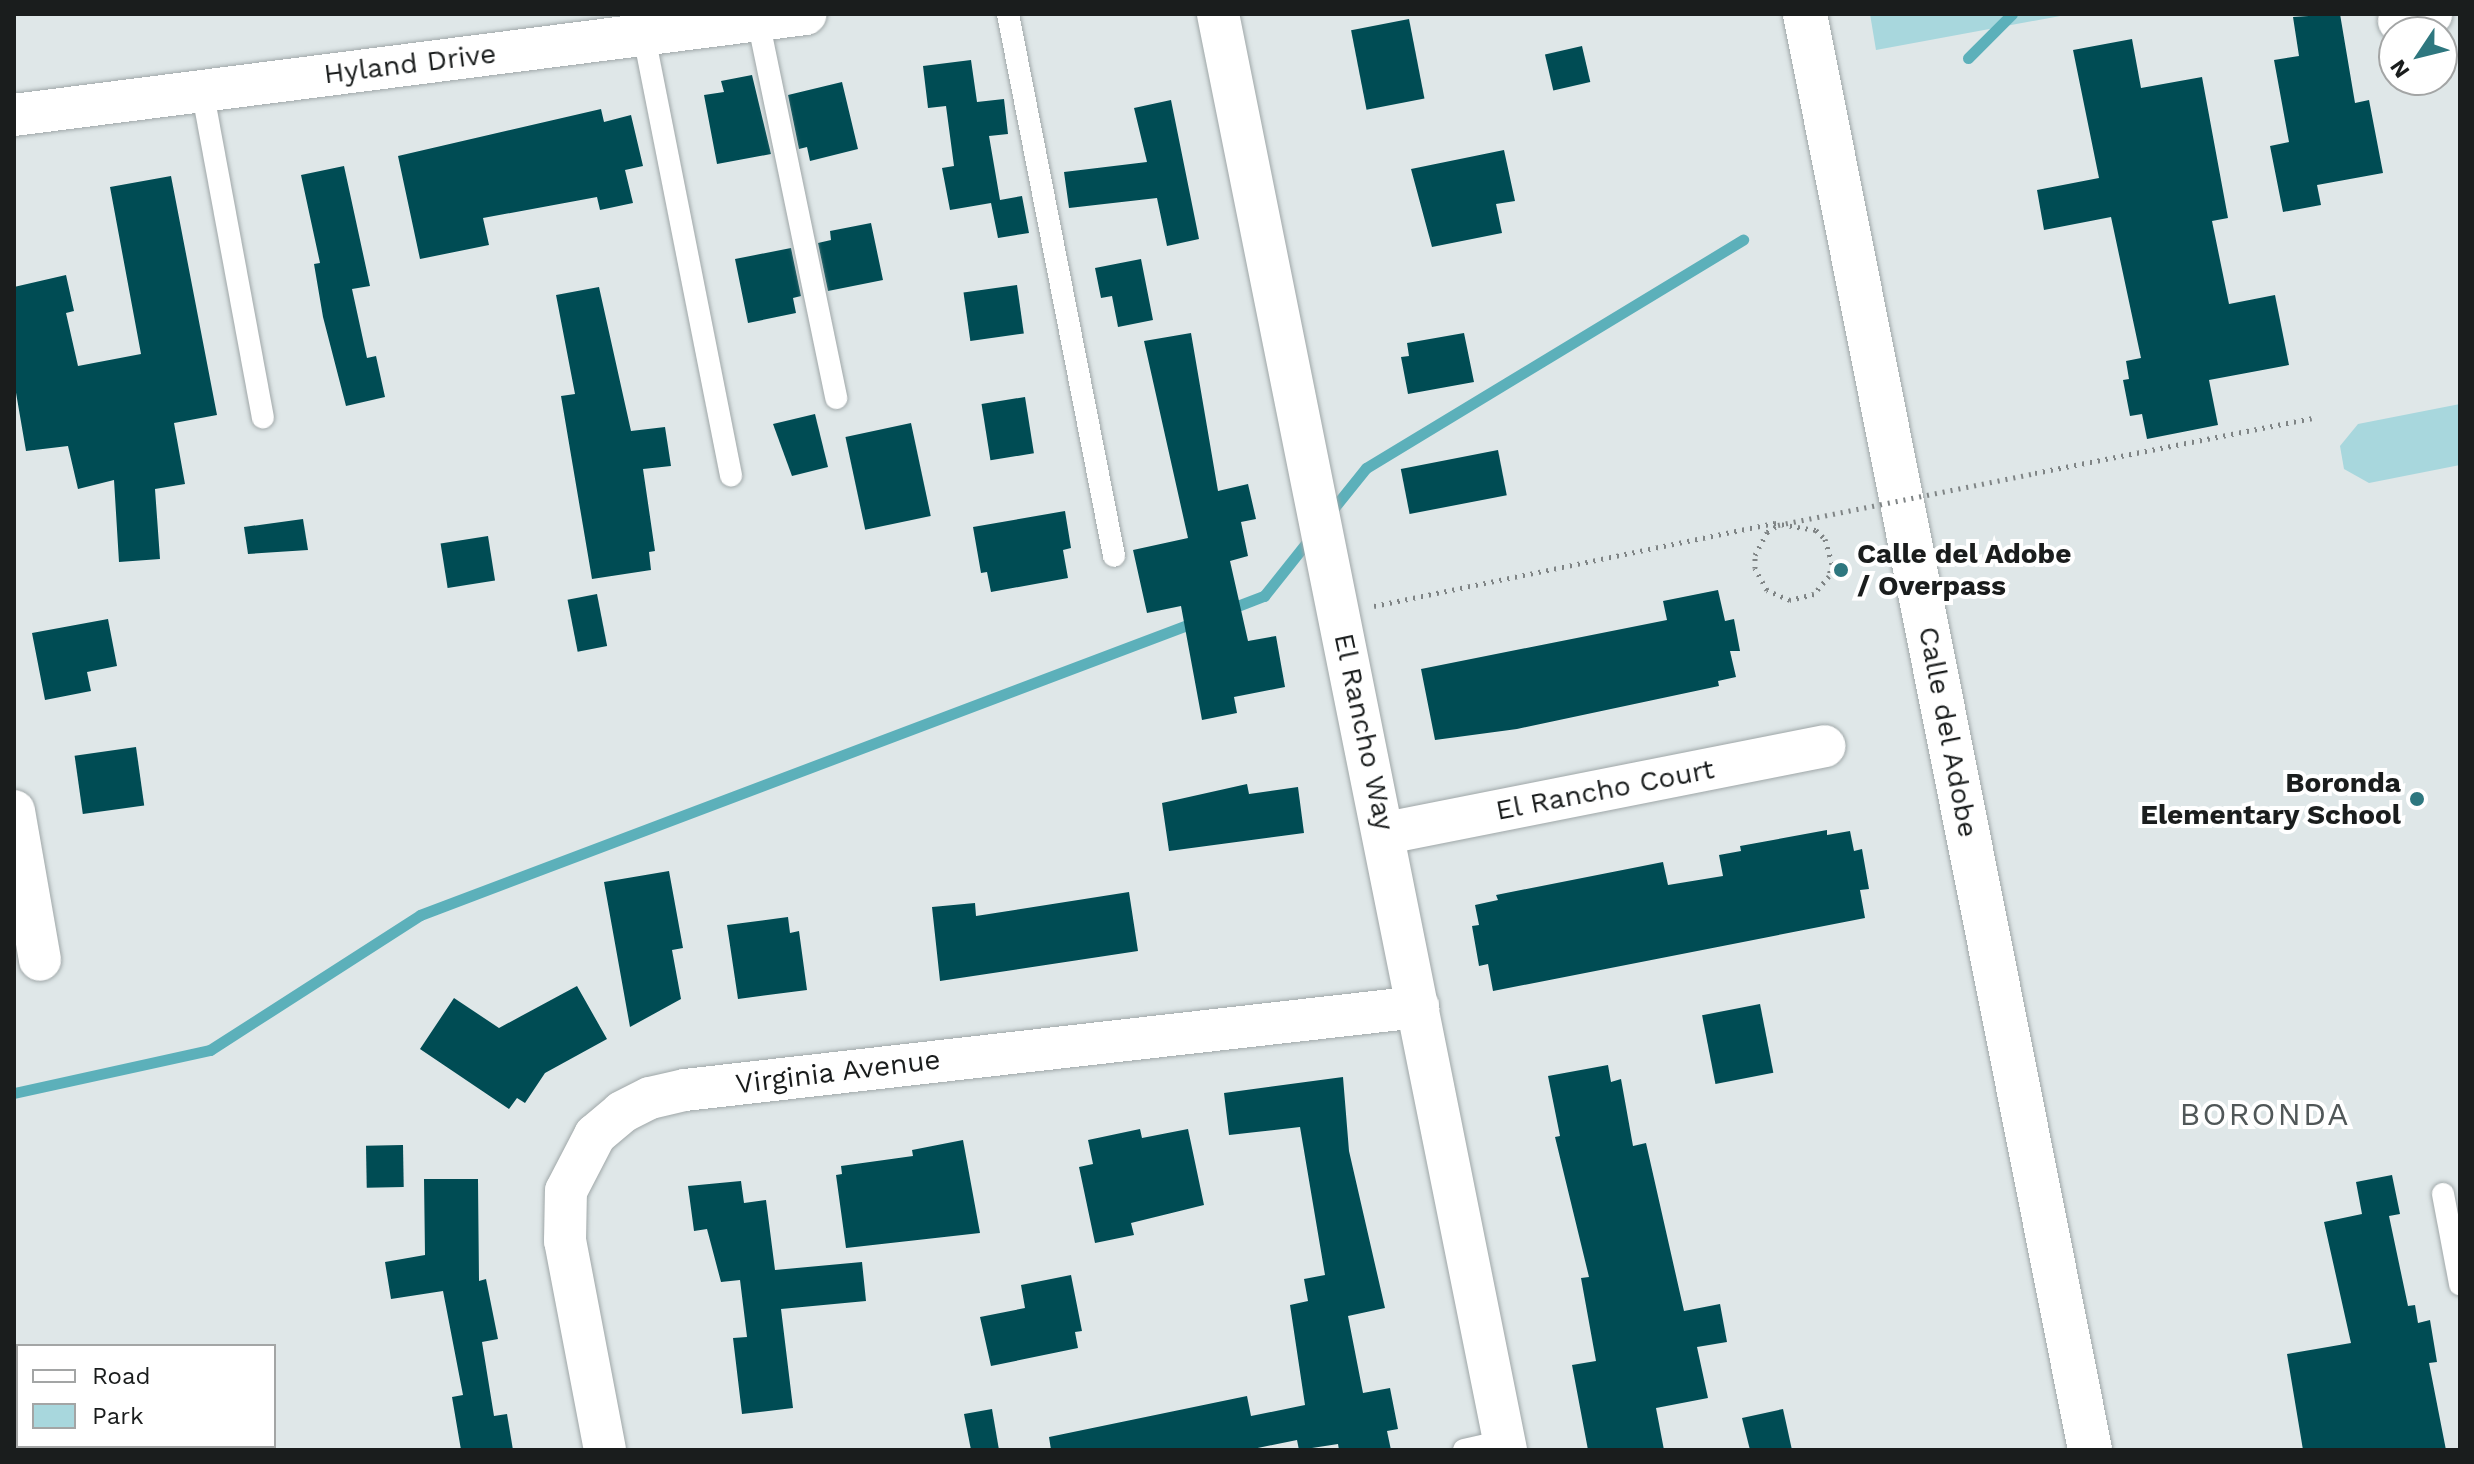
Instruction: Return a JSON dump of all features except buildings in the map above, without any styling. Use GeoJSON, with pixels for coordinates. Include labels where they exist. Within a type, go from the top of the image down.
{"type":"FeatureCollection","features":[{"type":"Feature","properties":{"kind":"street","name":"Hyland Drive"},"geometry":{"type":"LineString","coordinates":[[14,115],[806,14]]}},
{"type":"Feature","properties":{"kind":"street","name":"El Rancho Way"},"geometry":{"type":"LineString","coordinates":[[1218,14],[1386,833],[1505,1446]]}},
{"type":"Feature","properties":{"kind":"street","name":"Calle del Adobe"},"geometry":{"type":"LineString","coordinates":[[1805,14],[2090,1450]]}},
{"type":"Feature","properties":{"kind":"street","name":"El Rancho Court"},"geometry":{"type":"LineString","coordinates":[[1386,833],[1824,746]]}},
{"type":"Feature","properties":{"kind":"street"},"geometry":{"type":"LineString","coordinates":[[14,811],[40,960]]}},
{"type":"Feature","properties":{"kind":"street","name":"Virginia Avenue"},"geometry":{"type":"LineString","coordinates":[[605,1450],[565,1241],[566,1191],[595,1135],[622,1112],[650,1098],[685,1090],[1418,1007]]}},
{"type":"Feature","properties":{"kind":"lane"},"geometry":{"type":"LineString","coordinates":[[1008,14],[1114,556]]}},
{"type":"Feature","properties":{"kind":"lane"},"geometry":{"type":"LineString","coordinates":[[758,20],[836,398]]}},
{"type":"Feature","properties":{"kind":"lane"},"geometry":{"type":"LineString","coordinates":[[644,36],[731,475]]}},
{"type":"Feature","properties":{"kind":"lane"},"geometry":{"type":"LineString","coordinates":[[202,89],[263,417]]}},
{"type":"Feature","properties":{"kind":"lane"},"geometry":{"type":"LineString","coordinates":[[2443,1194],[2460,1284]]}},
{"type":"Feature","properties":{"kind":"lane"},"geometry":{"type":"LineString","coordinates":[[1464,1450],[1505,1446]]}},
{"type":"Feature","properties":{"kind":"path"},"geometry":{"type":"LineString","coordinates":[[1369,607],[2312,418]]}},
{"type":"Feature","properties":{"kind":"path"},"geometry":{"type":"LineString","coordinates":[[1791,522],[1816,530],[1825,539],[1832,563],[1829,576],[1814,594],[1790,600],[1767,590],[1755,568],[1755,555],[1767,532],[1791,522]]}},
{"type":"Feature","properties":{"kind":"green space"},"geometry":{"type":"Polygon","coordinates":[[[1870,14],[2071,14],[1876,50],[1870,14]]]}},
{"type":"Feature","properties":{"kind":"green space"},"geometry":{"type":"Polygon","coordinates":[[[2460,404],[2460,465],[2369,483],[2344,469],[2340,446],[2358,424],[2460,404]]]}},
{"type":"Feature","properties":{"kind":"waterway"},"geometry":{"type":"LineString","coordinates":[[1968,58],[2012,14]]}},
{"type":"Feature","properties":{"kind":"waterway"},"geometry":{"type":"LineString","coordinates":[[1329,514],[1366,468],[1743,240]]}},
{"type":"Feature","properties":{"kind":"waterway"},"geometry":{"type":"LineString","coordinates":[[1227,610],[1264,596],[1311,537]]}},
{"type":"Feature","properties":{"kind":"waterway"},"geometry":{"type":"LineString","coordinates":[[14,1093],[210,1050],[420,915],[1195,622]]}},
{"type":"Feature","properties":{"kind":"place","name":"Calle del Adobe / Overpass"},"geometry":{"type":"Point","coordinates":[1841,570]}},
{"type":"Feature","properties":{"kind":"place","name":"Boronda Elementary School"},"geometry":{"type":"Point","coordinates":[2417,799]}},
{"type":"Feature","properties":{"kind":"district","name":"BORONDA"},"geometry":{"type":"Point","coordinates":[2265,1114]}}]}
